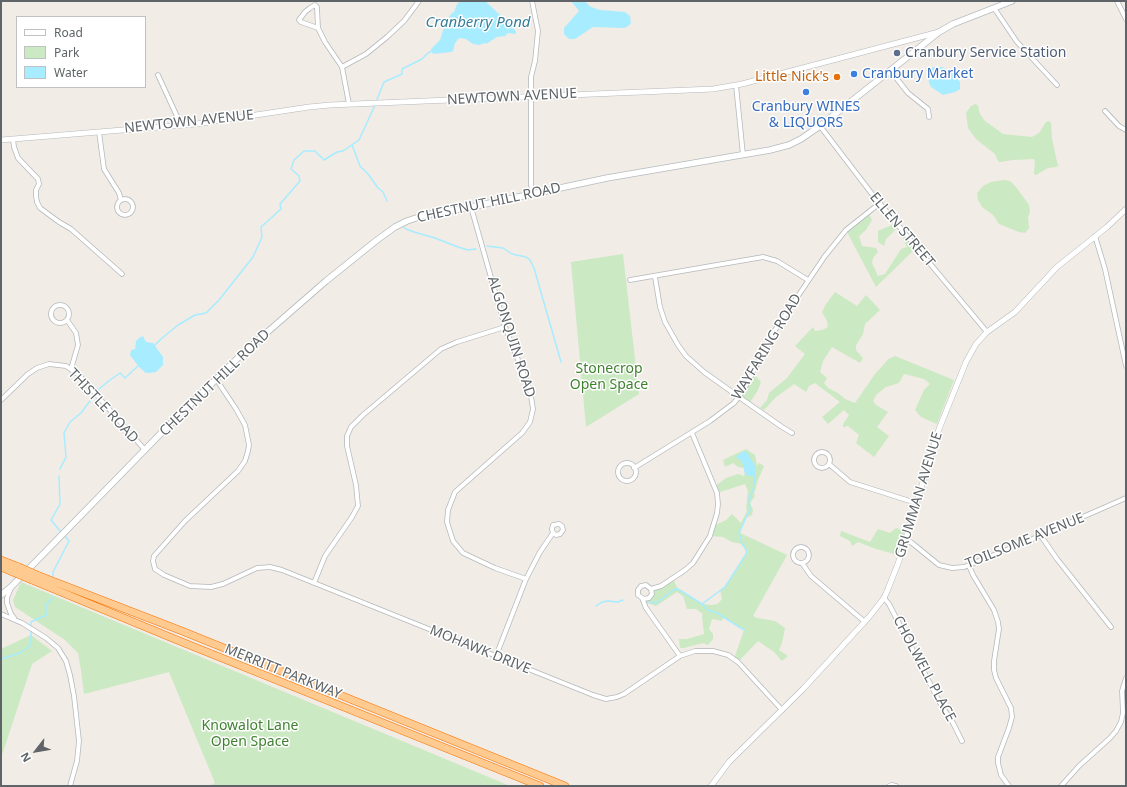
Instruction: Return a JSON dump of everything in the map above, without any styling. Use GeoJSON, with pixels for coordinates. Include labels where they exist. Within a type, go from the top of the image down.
{"type":"FeatureCollection","features":[{"type":"Feature","properties":{"kind":"highway","name":"MERRITT PARKWAY"},"geometry":{"type":"LineString","coordinates":[[1,560],[17,570],[178,640],[540,786]]}},
{"type":"Feature","properties":{"kind":"highway","name":"MERRITT PARKWAY"},"geometry":{"type":"LineString","coordinates":[[1,567],[17,570]]}},
{"type":"Feature","properties":{"kind":"highway","name":"MERRITT PARKWAY"},"geometry":{"type":"LineString","coordinates":[[34,577],[211,643],[565,786]]}},
{"type":"Feature","properties":{"kind":"main road","name":"NEWTOWN AVENUE"},"geometry":{"type":"LineString","coordinates":[[938,32],[1012,1]]}},
{"type":"Feature","properties":{"kind":"main road","name":"CHESTNUT HILL ROAD"},"geometry":{"type":"LineString","coordinates":[[1,595],[11,587],[145,450],[252,345],[321,285],[376,240],[395,227],[425,215],[471,207],[614,177],[743,155],[789,145],[820,126],[938,32]]}},
{"type":"Feature","properties":{"kind":"street"},"geometry":{"type":"LineString","coordinates":[[342,67],[366,54],[387,37],[404,20],[419,1]]}},
{"type":"Feature","properties":{"kind":"street"},"geometry":{"type":"LineString","coordinates":[[532,1],[538,31],[535,61],[531,77],[531,185],[533,193]]}},
{"type":"Feature","properties":{"kind":"street"},"geometry":{"type":"LineString","coordinates":[[1116,1],[1126,19]]}},
{"type":"Feature","properties":{"kind":"street"},"geometry":{"type":"LineString","coordinates":[[318,28],[299,20],[300,17],[314,5],[317,7],[318,28],[325,42],[342,67],[349,104]]}},
{"type":"Feature","properties":{"kind":"street"},"geometry":{"type":"LineString","coordinates":[[994,8],[1017,42],[1057,85]]}},
{"type":"Feature","properties":{"kind":"street","name":"NEWTOWN AVENUE"},"geometry":{"type":"LineString","coordinates":[[1,140],[210,122],[308,107],[349,104],[713,89],[736,85],[938,32]]}},
{"type":"Feature","properties":{"kind":"street"},"geometry":{"type":"LineString","coordinates":[[890,70],[908,94],[928,110],[929,117]]}},
{"type":"Feature","properties":{"kind":"street"},"geometry":{"type":"LineString","coordinates":[[158,75],[181,125]]}},
{"type":"Feature","properties":{"kind":"street"},"geometry":{"type":"LineString","coordinates":[[736,85],[743,155]]}},
{"type":"Feature","properties":{"kind":"street"},"geometry":{"type":"LineString","coordinates":[[1105,112],[1118,126],[1126,130]]}},
{"type":"Feature","properties":{"kind":"street","name":"ELLEN STREET"},"geometry":{"type":"LineString","coordinates":[[820,126],[880,203],[987,332]]}},
{"type":"Feature","properties":{"kind":"street"},"geometry":{"type":"LineString","coordinates":[[99,132],[104,169],[119,193],[121,200]]}},
{"type":"Feature","properties":{"kind":"street"},"geometry":{"type":"LineString","coordinates":[[13,139],[14,148],[18,158],[38,178],[39,184],[36,190],[36,196],[40,208],[71,229],[122,274]]}},
{"type":"Feature","properties":{"kind":"street","name":"WAYFARING ROAD"},"geometry":{"type":"LineString","coordinates":[[634,468],[719,416],[739,397],[770,338],[808,280],[839,238],[857,221],[880,203]]}},
{"type":"Feature","properties":{"kind":"street","name":"ALGONQUIN ROAD"},"geometry":{"type":"LineString","coordinates":[[471,207],[505,327],[530,390],[533,403],[532,416],[528,426],[522,433],[455,492],[448,510],[447,522],[452,541],[463,553],[480,562],[526,579]]}},
{"type":"Feature","properties":{"kind":"street","name":"GRUMMAN AVENUE"},"geometry":{"type":"LineString","coordinates":[[711,786],[729,762],[782,710],[865,622],[884,598],[906,539],[939,429],[966,362],[976,344],[987,332],[1015,312],[1045,278],[1126,209]]}},
{"type":"Feature","properties":{"kind":"street"},"geometry":{"type":"LineString","coordinates":[[1095,236],[1105,269],[1126,366]]}},
{"type":"Feature","properties":{"kind":"street"},"geometry":{"type":"LineString","coordinates":[[630,280],[655,277],[763,257],[777,261],[808,280]]}},
{"type":"Feature","properties":{"kind":"street"},"geometry":{"type":"LineString","coordinates":[[655,277],[663,315],[669,330],[681,351],[704,372],[792,433]]}},
{"type":"Feature","properties":{"kind":"street"},"geometry":{"type":"LineString","coordinates":[[55,306],[65,306],[69,315],[67,320],[63,323],[58,323],[53,320],[51,315],[55,306]]}},
{"type":"Feature","properties":{"kind":"street"},"geometry":{"type":"LineString","coordinates":[[67,320],[76,333],[78,345],[71,369]]}},
{"type":"Feature","properties":{"kind":"street"},"geometry":{"type":"LineString","coordinates":[[314,582],[325,556],[358,506],[356,485],[347,446],[351,427],[366,412],[441,349],[457,342],[505,327]]}},
{"type":"Feature","properties":{"kind":"street","name":"THISTLE ROAD"},"geometry":{"type":"LineString","coordinates":[[1,400],[28,374],[37,368],[53,364],[66,366],[71,369],[98,396],[145,450]]}},
{"type":"Feature","properties":{"kind":"street","name":"MOHAWK DRIVE"},"geometry":{"type":"LineString","coordinates":[[216,379],[236,409],[245,426],[249,444],[246,457],[242,466],[234,475],[200,506],[158,549],[153,561],[155,569],[164,575],[190,586],[212,587],[223,584],[257,568],[270,567],[282,570],[594,696],[606,699],[624,694],[680,656],[695,651],[708,650],[728,655],[741,664],[782,710]]}},
{"type":"Feature","properties":{"kind":"street"},"geometry":{"type":"LineString","coordinates":[[651,589],[661,586],[693,563],[710,536],[717,513],[717,493],[692,433]]}},
{"type":"Feature","properties":{"kind":"street","name":"WAYFARING ROAD"},"geometry":{"type":"LineString","coordinates":[[629,464],[634,468],[636,474],[630,481],[624,480],[619,476],[619,470],[623,465],[629,464]]}},
{"type":"Feature","properties":{"kind":"street"},"geometry":{"type":"LineString","coordinates":[[829,464],[850,482],[916,503]]}},
{"type":"Feature","properties":{"kind":"street","name":"TOILSOME AVENUE"},"geometry":{"type":"LineString","coordinates":[[906,539],[936,563],[943,566],[958,568],[969,566],[1126,498]]}},
{"type":"Feature","properties":{"kind":"street"},"geometry":{"type":"LineString","coordinates":[[496,656],[526,579],[540,552],[553,532]]}},
{"type":"Feature","properties":{"kind":"street"},"geometry":{"type":"LineString","coordinates":[[1041,536],[1057,559],[1111,627]]}},
{"type":"Feature","properties":{"kind":"street"},"geometry":{"type":"LineString","coordinates":[[802,563],[811,576],[865,622]]}},
{"type":"Feature","properties":{"kind":"street"},"geometry":{"type":"LineString","coordinates":[[969,566],[994,610],[998,622],[999,629],[994,670],[996,678],[1011,708],[1012,717],[998,757],[998,768],[1006,785]]}},
{"type":"Feature","properties":{"kind":"street"},"geometry":{"type":"LineString","coordinates":[[642,598],[649,598],[652,594],[651,589],[646,585],[639,588],[638,592],[646,608],[680,656]]}},
{"type":"Feature","properties":{"kind":"street"},"geometry":{"type":"LineString","coordinates":[[11,587],[7,598],[7,603],[14,619]]}},
{"type":"Feature","properties":{"kind":"street","name":"CHOLWELL PLACE"},"geometry":{"type":"LineString","coordinates":[[884,598],[962,741]]}},
{"type":"Feature","properties":{"kind":"street"},"geometry":{"type":"LineString","coordinates":[[1,614],[33,629],[49,640],[60,650],[66,661],[78,720],[79,741],[77,761],[70,786]]}},
{"type":"Feature","properties":{"kind":"street"},"geometry":{"type":"LineString","coordinates":[[1061,786],[1079,766],[1116,731],[1123,714],[1122,691],[1126,678]]}},
{"type":"Feature","properties":{"kind":"street"},"geometry":{"type":"LineString","coordinates":[[889,786],[896,786]]}},
{"type":"Feature","properties":{"kind":"green space"},"geometry":{"type":"Polygon","coordinates":[[[976,104],[985,121],[1003,134],[1032,137],[1039,133],[1046,122],[1049,121],[1051,123],[1052,139],[1058,166],[1048,168],[1036,175],[1034,174],[1034,159],[998,161],[995,154],[976,139],[968,128],[966,113],[971,106],[976,104]]]}},
{"type":"Feature","properties":{"kind":"green space"},"geometry":{"type":"Polygon","coordinates":[[[1004,180],[1010,181],[1016,187],[1029,205],[1029,228],[1025,233],[999,224],[993,215],[982,207],[978,200],[977,193],[983,186],[991,182],[1004,180]]]}},
{"type":"Feature","properties":{"kind":"green space"},"geometry":{"type":"Polygon","coordinates":[[[868,212],[872,220],[866,230],[859,236],[862,246],[876,248],[878,252],[873,258],[872,263],[878,276],[885,274],[901,249],[907,247],[903,238],[906,235],[917,247],[876,287],[846,230],[868,212]]]}},
{"type":"Feature","properties":{"kind":"green space"},"geometry":{"type":"Polygon","coordinates":[[[895,221],[899,226],[886,239],[884,246],[878,242],[878,231],[892,225],[895,221]]]}},
{"type":"Feature","properties":{"kind":"green space","name":"Stonecrop Open Space"},"geometry":{"type":"Polygon","coordinates":[[[623,254],[639,394],[586,427],[571,262],[623,254]]]}},
{"type":"Feature","properties":{"kind":"green space"},"geometry":{"type":"Polygon","coordinates":[[[835,292],[857,306],[866,295],[880,310],[865,324],[863,334],[856,345],[856,350],[863,358],[860,363],[832,347],[823,361],[820,372],[827,378],[824,383],[828,388],[838,393],[845,399],[855,403],[875,374],[888,359],[895,356],[954,380],[937,424],[921,417],[915,410],[924,390],[930,384],[924,379],[904,374],[899,383],[886,387],[876,395],[873,401],[876,405],[888,412],[877,427],[889,436],[874,457],[856,443],[859,435],[848,426],[843,427],[843,424],[849,415],[844,410],[828,424],[822,417],[840,402],[815,383],[809,386],[806,392],[794,384],[775,398],[764,410],[760,408],[767,400],[769,393],[787,378],[805,354],[795,346],[813,327],[815,331],[828,327],[827,321],[822,312],[835,292]]]}},
{"type":"Feature","properties":{"kind":"green space"},"geometry":{"type":"Polygon","coordinates":[[[752,372],[761,382],[749,404],[739,397],[752,372]]]}},
{"type":"Feature","properties":{"kind":"green space"},"geometry":{"type":"Polygon","coordinates":[[[746,449],[755,455],[757,466],[759,463],[764,466],[758,480],[754,494],[755,496],[750,503],[753,510],[752,515],[747,517],[744,521],[740,533],[787,555],[753,616],[775,621],[785,628],[779,650],[788,656],[782,661],[774,652],[758,641],[738,662],[734,659],[744,630],[723,617],[722,621],[712,619],[709,629],[713,634],[713,639],[708,645],[703,643],[680,648],[679,639],[687,639],[704,634],[703,614],[696,609],[687,609],[683,596],[677,592],[656,606],[648,603],[646,608],[644,599],[649,598],[651,589],[673,579],[678,589],[702,604],[718,604],[722,599],[720,590],[725,587],[747,552],[742,544],[732,542],[723,537],[710,536],[715,524],[726,520],[732,514],[741,523],[747,511],[748,491],[745,484],[717,493],[714,487],[726,478],[738,474],[744,476],[744,468],[738,467],[733,463],[725,467],[723,460],[746,449]]]}},
{"type":"Feature","properties":{"kind":"green space"},"geometry":{"type":"Polygon","coordinates":[[[896,528],[908,532],[903,549],[898,555],[858,542],[852,546],[850,541],[840,536],[841,531],[870,542],[878,529],[890,533],[896,528]]]}},
{"type":"Feature","properties":{"kind":"green space","name":"Knowalot Lane Open Space"},"geometry":{"type":"Polygon","coordinates":[[[21,582],[510,786],[208,786],[215,783],[169,672],[84,694],[78,653],[65,640],[15,607],[13,600],[21,582]]]}},
{"type":"Feature","properties":{"kind":"green space"},"geometry":{"type":"Polygon","coordinates":[[[31,635],[52,651],[32,664],[1,758],[1,649],[31,635]]]}},
{"type":"Feature","properties":{"kind":"water","name":"Cranberry Pond"},"geometry":{"type":"Polygon","coordinates":[[[461,1],[485,1],[499,14],[509,20],[516,32],[515,34],[508,33],[505,36],[497,37],[486,44],[479,45],[473,44],[466,39],[459,38],[455,43],[453,51],[433,54],[431,49],[440,40],[446,21],[454,12],[457,4],[461,1]]]}},
{"type":"Feature","properties":{"kind":"water"},"geometry":{"type":"Polygon","coordinates":[[[571,1],[584,1],[591,7],[600,10],[625,12],[630,16],[631,23],[624,28],[593,27],[575,39],[569,39],[564,34],[564,28],[579,11],[571,1]]]}},
{"type":"Feature","properties":{"kind":"water"},"geometry":{"type":"Polygon","coordinates":[[[933,67],[942,67],[951,71],[960,82],[960,89],[943,95],[931,87],[928,76],[933,67]]]}},
{"type":"Feature","properties":{"kind":"water"},"geometry":{"type":"Polygon","coordinates":[[[143,336],[146,342],[153,343],[163,357],[163,365],[156,372],[146,373],[139,367],[130,355],[131,350],[135,349],[136,341],[143,336]]]}},
{"type":"Feature","properties":{"kind":"water"},"geometry":{"type":"Polygon","coordinates":[[[743,451],[747,452],[755,466],[756,478],[745,474],[742,461],[736,457],[743,451]]]}},
{"type":"Feature","properties":{"kind":"waterway"},"geometry":{"type":"LineString","coordinates":[[376,102],[384,82],[402,74],[402,69],[422,59],[432,51]]}},
{"type":"Feature","properties":{"kind":"waterway"},"geometry":{"type":"LineString","coordinates":[[154,346],[178,325],[195,315],[206,313],[219,300],[253,257],[262,237],[261,227],[281,209],[280,204],[300,181],[299,176],[291,169],[294,160],[304,151],[315,151],[324,160],[337,152],[343,151],[359,140],[375,105]]}},
{"type":"Feature","properties":{"kind":"waterway"},"geometry":{"type":"LineString","coordinates":[[352,145],[360,166],[383,192],[387,201]]}},
{"type":"Feature","properties":{"kind":"waterway"},"geometry":{"type":"LineString","coordinates":[[401,225],[406,229],[458,247],[468,250],[476,249]]}},
{"type":"Feature","properties":{"kind":"waterway"},"geometry":{"type":"LineString","coordinates":[[487,246],[503,248],[512,254],[526,257],[530,260],[534,268],[561,362]]}},
{"type":"Feature","properties":{"kind":"waterway"},"geometry":{"type":"LineString","coordinates":[[60,469],[66,457],[64,433],[70,422],[81,413],[99,389],[120,373],[125,378],[138,366]]}},
{"type":"Feature","properties":{"kind":"waterway"},"geometry":{"type":"LineString","coordinates":[[59,476],[60,504],[51,520],[61,532]]}},
{"type":"Feature","properties":{"kind":"waterway"},"geometry":{"type":"LineString","coordinates":[[649,602],[657,603],[673,590],[678,589],[702,604],[725,587],[746,554],[746,549],[742,544],[739,533],[750,509],[749,499],[751,498],[755,476]]}},
{"type":"Feature","properties":{"kind":"waterway"},"geometry":{"type":"LineString","coordinates":[[53,576],[53,572],[69,541],[64,535]]}},
{"type":"Feature","properties":{"kind":"waterway"},"geometry":{"type":"LineString","coordinates":[[31,627],[31,622],[46,615],[46,605],[52,596]]}},
{"type":"Feature","properties":{"kind":"waterway"},"geometry":{"type":"LineString","coordinates":[[596,606],[602,602],[618,602],[623,600]]}},
{"type":"Feature","properties":{"kind":"waterway"},"geometry":{"type":"LineString","coordinates":[[702,604],[708,610],[717,613],[744,630]]}},
{"type":"Feature","properties":{"kind":"waterway"},"geometry":{"type":"LineString","coordinates":[[1,659],[20,653],[31,645],[31,630]]}},
{"type":"Feature","properties":{"kind":"place","name":"Cranbury Service Station"},"geometry":{"type":"Point","coordinates":[897,53]}},
{"type":"Feature","properties":{"kind":"place","name":"Cranbury Market"},"geometry":{"type":"Point","coordinates":[854,74]}},
{"type":"Feature","properties":{"kind":"place","name":"Little Nick's"},"geometry":{"type":"Point","coordinates":[837,77]}},
{"type":"Feature","properties":{"kind":"place","name":"Cranbury WINES & LIQUORS"},"geometry":{"type":"Point","coordinates":[806,92]}}]}
